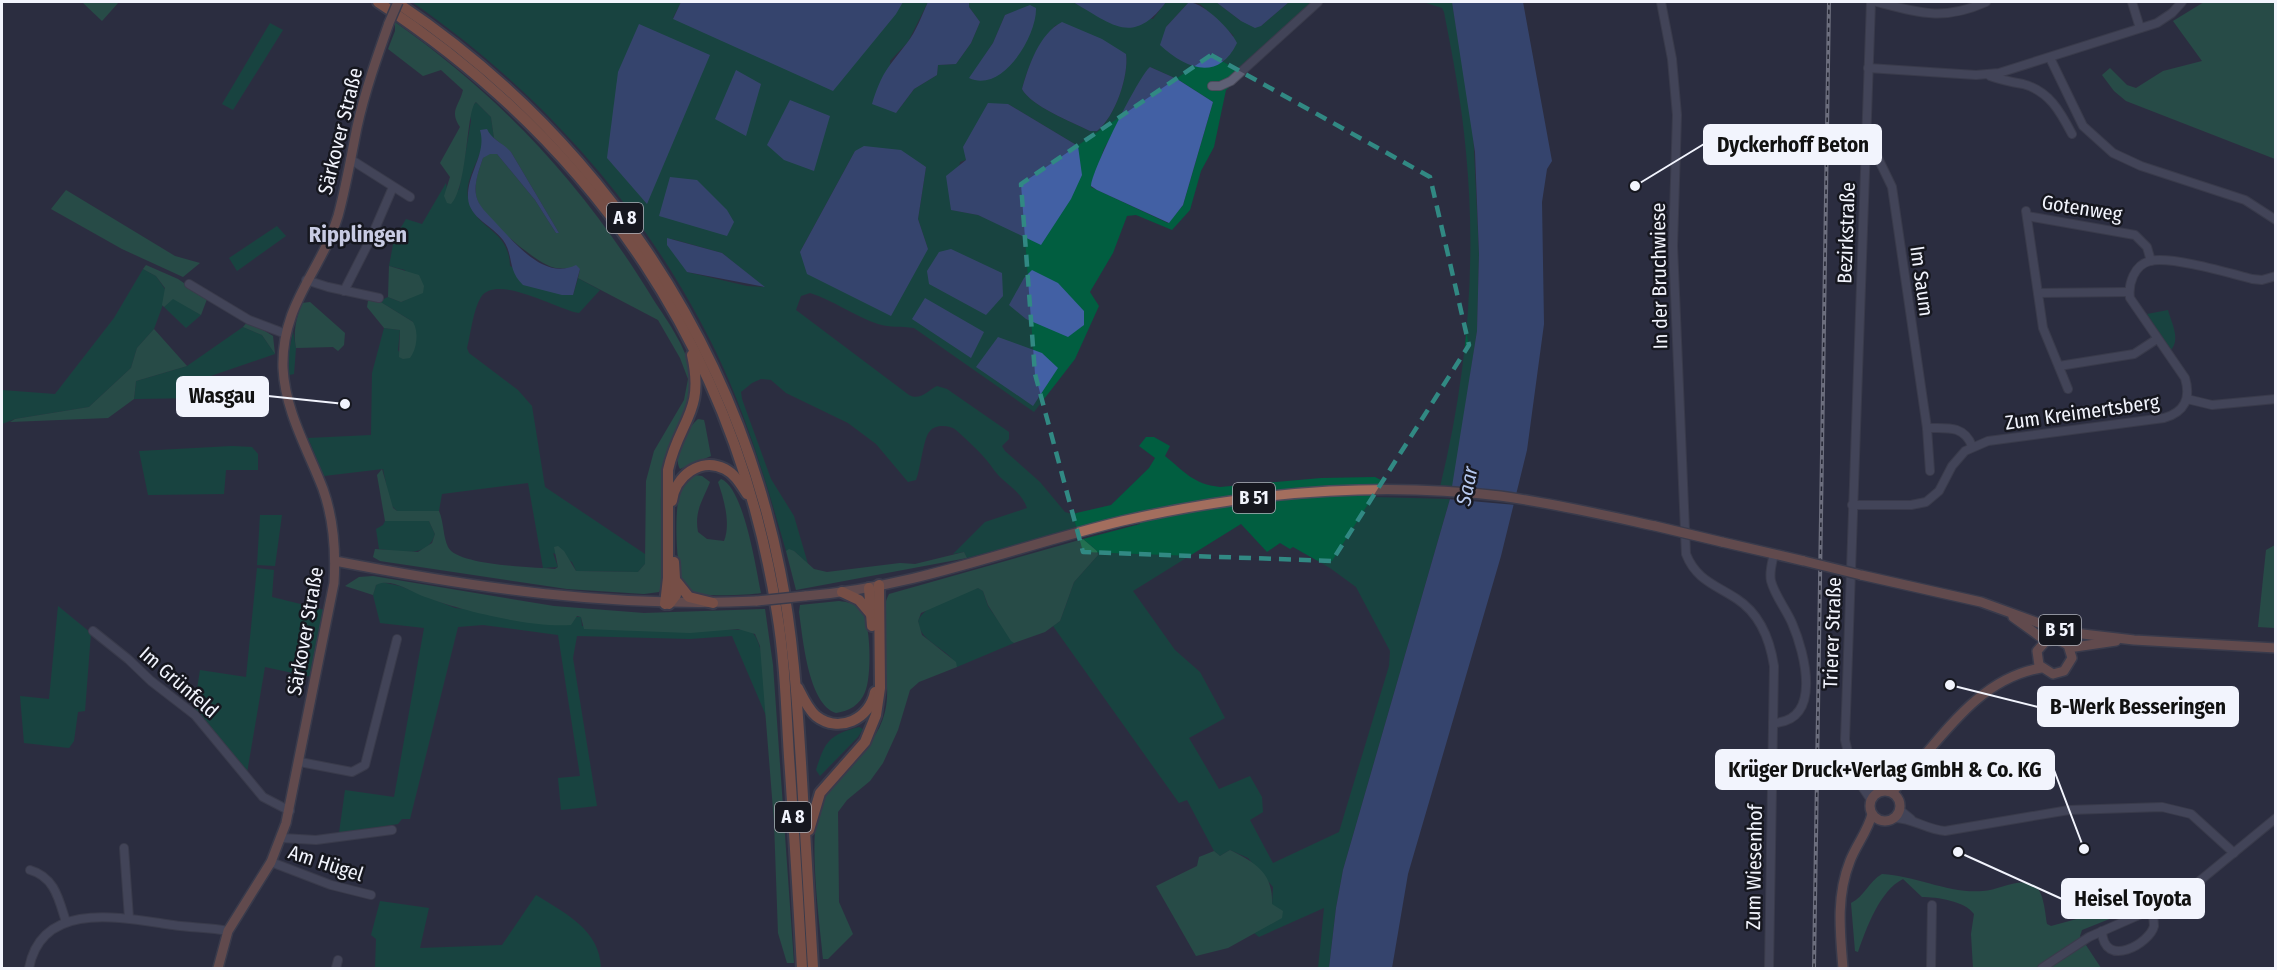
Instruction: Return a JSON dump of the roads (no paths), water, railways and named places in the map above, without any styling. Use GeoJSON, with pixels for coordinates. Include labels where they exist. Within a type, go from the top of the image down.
{"type":"FeatureCollection","features":[{"type":"Feature","properties":{"kind":"highway","name":"A 8"},"geometry":{"type":"LineString","coordinates":[[378,2],[466,65],[558,152],[585,182],[628,238],[686,334],[725,418],[754,504],[770,570],[781,642],[807,952],[813,969]]}},
{"type":"Feature","properties":{"kind":"highway","name":"A 8"},"geometry":{"type":"LineString","coordinates":[[397,2],[472,57],[533,112],[564,145],[635,232],[680,303],[726,394],[764,502],[780,570],[796,682],[806,848],[807,952],[802,969]]}},
{"type":"Feature","properties":{"kind":"highway"},"geometry":{"type":"LineString","coordinates":[[667,604],[668,470],[671,455],[697,396],[696,370],[686,334]]}},
{"type":"Feature","properties":{"kind":"highway"},"geometry":{"type":"LineString","coordinates":[[667,604],[676,595],[672,503],[674,491],[682,478],[702,466],[723,468],[735,477],[754,504]]}},
{"type":"Feature","properties":{"kind":"highway"},"geometry":{"type":"LineString","coordinates":[[677,582],[689,597],[713,603]]}},
{"type":"Feature","properties":{"kind":"highway"},"geometry":{"type":"LineString","coordinates":[[796,682],[810,710],[826,722],[850,722],[865,713],[873,703],[876,688],[871,614],[874,586]]}},
{"type":"Feature","properties":{"kind":"highway"},"geometry":{"type":"LineString","coordinates":[[806,848],[813,809],[819,793],[865,742],[876,715],[880,688],[874,586]]}},
{"type":"Feature","properties":{"kind":"highway"},"geometry":{"type":"LineString","coordinates":[[842,592],[860,600],[871,614]]}},
{"type":"Feature","properties":{"kind":"main road","name":"Särkover Straße"},"geometry":{"type":"LineString","coordinates":[[218,969],[228,931],[271,862],[282,838],[300,762],[334,583],[335,561],[328,506],[298,428],[285,386],[283,369],[286,334],[296,299],[333,229],[378,54],[397,2]]}},
{"type":"Feature","properties":{"kind":"main road","name":"B 51"},"geometry":{"type":"LineString","coordinates":[[874,586],[955,567],[1138,518],[1238,499],[1371,490],[1498,496],[1582,510],[1990,605],[2058,630],[2134,640],[2276,648]]}},
{"type":"Feature","properties":{"kind":"main road"},"geometry":{"type":"LineString","coordinates":[[335,561],[558,597],[667,604],[757,601],[842,592],[874,586]]}},
{"type":"Feature","properties":{"kind":"main road","name":"B 51"},"geometry":{"type":"LineString","coordinates":[[1990,605],[2025,626],[2043,643]]}},
{"type":"Feature","properties":{"kind":"main road"},"geometry":{"type":"LineString","coordinates":[[2057,639],[2068,645],[2072,658],[2068,668],[2059,674],[2047,673],[2039,663],[2043,643],[2057,639]]}},
{"type":"Feature","properties":{"kind":"main road","name":"B 51"},"geometry":{"type":"LineString","coordinates":[[2068,645],[2075,647],[2134,640]]}},
{"type":"Feature","properties":{"kind":"main road","name":"B 51"},"geometry":{"type":"LineString","coordinates":[[2072,658],[2075,653],[2104,643]]}},
{"type":"Feature","properties":{"kind":"main road"},"geometry":{"type":"LineString","coordinates":[[1895,796],[1921,760],[1966,710],[1998,685],[2039,663]]}},
{"type":"Feature","properties":{"kind":"main road"},"geometry":{"type":"LineString","coordinates":[[1843,969],[1839,913],[1846,873],[1872,814],[1874,796],[1895,796]]}},
{"type":"Feature","properties":{"kind":"main road"},"geometry":{"type":"LineString","coordinates":[[1872,814],[1881,820],[1894,818],[1900,810],[1895,796]]}},
{"type":"Feature","properties":{"kind":"main road"},"geometry":{"type":"LineString","coordinates":[[1846,873],[1855,856],[1881,820]]}},
{"type":"Feature","properties":{"kind":"street"},"geometry":{"type":"LineString","coordinates":[[1212,86],[1226,85],[1318,2]]}},
{"type":"Feature","properties":{"kind":"street","name":"In der Bruchwiese"},"geometry":{"type":"LineString","coordinates":[[1661,2],[1672,59],[1677,115],[1672,235],[1683,516]]}},
{"type":"Feature","properties":{"kind":"street","name":"Bezirkstraße"},"geometry":{"type":"LineString","coordinates":[[1852,505],[1871,2]]}},
{"type":"Feature","properties":{"kind":"street"},"geometry":{"type":"LineString","coordinates":[[1877,2],[1918,12],[1947,15],[1986,2]]}},
{"type":"Feature","properties":{"kind":"street"},"geometry":{"type":"LineString","coordinates":[[2132,2],[2140,28]]}},
{"type":"Feature","properties":{"kind":"street"},"geometry":{"type":"LineString","coordinates":[[1989,75],[2050,58],[2163,20],[2182,2]]}},
{"type":"Feature","properties":{"kind":"street"},"geometry":{"type":"LineString","coordinates":[[2050,58],[2083,126],[2113,153],[2141,166],[2245,200],[2276,220]]}},
{"type":"Feature","properties":{"kind":"street"},"geometry":{"type":"LineString","coordinates":[[1868,68],[1989,75],[2042,92],[2059,110],[2072,134]]}},
{"type":"Feature","properties":{"kind":"street","name":"Im Saum"},"geometry":{"type":"LineString","coordinates":[[1865,148],[1876,154],[1892,188],[1927,428],[1930,471]]}},
{"type":"Feature","properties":{"kind":"street"},"geometry":{"type":"LineString","coordinates":[[351,159],[410,197]]}},
{"type":"Feature","properties":{"kind":"street"},"geometry":{"type":"LineString","coordinates":[[344,291],[371,238],[393,187]]}},
{"type":"Feature","properties":{"kind":"street","name":"Gotenweg"},"geometry":{"type":"LineString","coordinates":[[2067,389],[2043,328],[2026,214],[2135,235],[2147,248],[2151,261]]}},
{"type":"Feature","properties":{"kind":"street"},"geometry":{"type":"LineString","coordinates":[[2038,293],[2129,292],[2134,273],[2151,261],[2174,263],[2252,279],[2262,280],[2276,276]]}},
{"type":"Feature","properties":{"kind":"street"},"geometry":{"type":"LineString","coordinates":[[306,279],[344,291],[379,298]]}},
{"type":"Feature","properties":{"kind":"street"},"geometry":{"type":"LineString","coordinates":[[189,284],[249,320],[286,334]]}},
{"type":"Feature","properties":{"kind":"street","name":"Zum Kreimertsberg"},"geometry":{"type":"LineString","coordinates":[[1972,446],[2007,438],[2164,418],[2176,413],[2187,399],[2185,378],[2134,306],[2129,292]]}},
{"type":"Feature","properties":{"kind":"street"},"geometry":{"type":"LineString","coordinates":[[2059,366],[2134,354],[2157,339]]}},
{"type":"Feature","properties":{"kind":"street"},"geometry":{"type":"LineString","coordinates":[[2187,399],[2212,405],[2276,399]]}},
{"type":"Feature","properties":{"kind":"street"},"geometry":{"type":"LineString","coordinates":[[1852,505],[1905,506],[1926,502],[1939,490],[1959,456],[1972,446],[1969,438],[1961,431],[1927,428]]}},
{"type":"Feature","properties":{"kind":"street","name":"Trierer Straße"},"geometry":{"type":"LineString","coordinates":[[1852,505],[1845,740],[1850,760],[1874,796]]}},
{"type":"Feature","properties":{"kind":"street","name":"Zum Wiesenhof"},"geometry":{"type":"LineString","coordinates":[[1683,516],[1686,555],[1692,569],[1700,578],[1739,600],[1750,610],[1765,633],[1773,666],[1769,969]]}},
{"type":"Feature","properties":{"kind":"street"},"geometry":{"type":"LineString","coordinates":[[1773,723],[1782,723],[1796,716],[1805,700],[1806,690],[1804,666],[1797,637],[1770,579],[1774,554]]}},
{"type":"Feature","properties":{"kind":"street","name":"Im Grünfeld"},"geometry":{"type":"LineString","coordinates":[[93,631],[195,715],[257,791],[290,811]]}},
{"type":"Feature","properties":{"kind":"street"},"geometry":{"type":"LineString","coordinates":[[300,762],[352,772],[364,765],[397,639]]}},
{"type":"Feature","properties":{"kind":"street"},"geometry":{"type":"LineString","coordinates":[[1894,818],[1903,818],[1933,830],[1945,831],[2069,810],[2162,807],[2190,814],[2234,853]]}},
{"type":"Feature","properties":{"kind":"street"},"geometry":{"type":"LineString","coordinates":[[1900,810],[1920,825]]}},
{"type":"Feature","properties":{"kind":"street"},"geometry":{"type":"LineString","coordinates":[[2042,969],[2102,931],[2152,912],[2192,890],[2276,818]]}},
{"type":"Feature","properties":{"kind":"street"},"geometry":{"type":"LineString","coordinates":[[282,838],[316,840],[392,830]]}},
{"type":"Feature","properties":{"kind":"street"},"geometry":{"type":"LineString","coordinates":[[124,848],[129,918]]}},
{"type":"Feature","properties":{"kind":"street","name":"Am Hügel"},"geometry":{"type":"LineString","coordinates":[[271,862],[331,885],[371,895]]}},
{"type":"Feature","properties":{"kind":"street"},"geometry":{"type":"LineString","coordinates":[[30,870],[43,875],[51,883],[66,922]]}},
{"type":"Feature","properties":{"kind":"street"},"geometry":{"type":"LineString","coordinates":[[1931,969],[1932,906]]}},
{"type":"Feature","properties":{"kind":"street"},"geometry":{"type":"LineString","coordinates":[[2102,931],[2103,942],[2109,953],[2114,956],[2127,954],[2151,932],[2154,919],[2152,912]]}},
{"type":"Feature","properties":{"kind":"street"},"geometry":{"type":"LineString","coordinates":[[29,969],[33,951],[43,937],[66,922],[104,917],[129,918],[228,931]]}},
{"type":"Feature","properties":{"kind":"water"},"geometry":{"type":"Polygon","coordinates":[[[681,2],[903,2],[896,14],[833,91],[673,19],[681,2]]]}},
{"type":"Feature","properties":{"kind":"water"},"geometry":{"type":"Polygon","coordinates":[[[928,2],[969,2],[969,7],[980,22],[971,43],[956,64],[938,65],[937,75],[914,89],[896,113],[872,104],[882,77],[913,34],[928,2]]]}},
{"type":"Feature","properties":{"kind":"water"},"geometry":{"type":"Polygon","coordinates":[[[1073,2],[1166,2],[1154,16],[1143,24],[1122,27],[1111,24],[1073,2]]]}},
{"type":"Feature","properties":{"kind":"water"},"geometry":{"type":"Polygon","coordinates":[[[1189,2],[1202,7],[1216,18],[1237,43],[1221,63],[1201,68],[1180,60],[1160,45],[1166,27],[1189,2]]]}},
{"type":"Feature","properties":{"kind":"water"},"geometry":{"type":"Polygon","coordinates":[[[1216,2],[1289,2],[1261,26],[1255,28],[1241,21],[1216,2]]]}},
{"type":"Feature","properties":{"kind":"water","name":"Saar"},"geometry":{"type":"Polygon","coordinates":[[[1452,2],[1523,2],[1552,161],[1547,169],[1542,202],[1544,324],[1527,450],[1501,556],[1408,874],[1392,968],[1329,968],[1343,870],[1450,499],[1477,331],[1479,254],[1475,152],[1452,2]]]}},
{"type":"Feature","properties":{"kind":"water"},"geometry":{"type":"Polygon","coordinates":[[[1030,5],[1036,8],[1035,20],[1024,47],[1015,60],[994,78],[981,81],[969,78],[993,43],[1005,15],[1030,5]]]}},
{"type":"Feature","properties":{"kind":"water"},"geometry":{"type":"Polygon","coordinates":[[[1062,22],[1102,39],[1126,54],[1125,73],[1119,96],[1110,116],[1097,131],[1090,131],[1053,113],[1034,101],[1022,89],[1041,42],[1054,27],[1062,22]]]}},
{"type":"Feature","properties":{"kind":"water"},"geometry":{"type":"Polygon","coordinates":[[[639,24],[710,55],[647,204],[607,158],[618,72],[639,24]]]}},
{"type":"Feature","properties":{"kind":"water"},"geometry":{"type":"Polygon","coordinates":[[[1150,67],[1177,79],[1213,102],[1183,205],[1169,223],[1091,186],[1098,163],[1116,125],[1136,87],[1150,67]]]}},
{"type":"Feature","properties":{"kind":"water"},"geometry":{"type":"Polygon","coordinates":[[[736,70],[761,84],[746,136],[715,119],[736,70]]]}},
{"type":"Feature","properties":{"kind":"water"},"geometry":{"type":"Polygon","coordinates":[[[790,100],[830,116],[814,171],[784,160],[767,145],[790,100]]]}},
{"type":"Feature","properties":{"kind":"water"},"geometry":{"type":"Polygon","coordinates":[[[988,103],[1008,104],[1078,146],[1082,175],[1071,199],[1041,245],[978,215],[951,210],[946,176],[966,160],[963,147],[988,103]]]}},
{"type":"Feature","properties":{"kind":"water"},"geometry":{"type":"Polygon","coordinates":[[[487,129],[491,136],[511,152],[559,233],[556,233],[535,200],[497,154],[490,154],[483,158],[476,186],[479,203],[521,249],[541,264],[564,269],[576,265],[580,269],[573,295],[562,295],[523,285],[515,274],[509,251],[503,240],[472,211],[468,198],[470,180],[481,147],[480,130],[487,129]]]}},
{"type":"Feature","properties":{"kind":"water"},"geometry":{"type":"Polygon","coordinates":[[[864,146],[901,150],[926,167],[918,219],[928,249],[891,316],[807,274],[800,252],[855,151],[864,146]]]}},
{"type":"Feature","properties":{"kind":"water"},"geometry":{"type":"Polygon","coordinates":[[[670,177],[697,180],[727,210],[734,222],[727,236],[659,216],[670,177]]]}},
{"type":"Feature","properties":{"kind":"water"},"geometry":{"type":"Polygon","coordinates":[[[667,238],[722,253],[765,287],[687,272],[667,245],[667,238]]]}},
{"type":"Feature","properties":{"kind":"water"},"geometry":{"type":"Polygon","coordinates":[[[951,249],[1002,273],[1003,296],[986,315],[929,284],[927,271],[939,252],[951,249]]]}},
{"type":"Feature","properties":{"kind":"water"},"geometry":{"type":"Polygon","coordinates":[[[1032,270],[1058,283],[1084,311],[1084,325],[1068,337],[1026,319],[1009,305],[1024,278],[1032,270]]]}},
{"type":"Feature","properties":{"kind":"water"},"geometry":{"type":"Polygon","coordinates":[[[925,298],[984,332],[971,358],[912,319],[925,298]]]}},
{"type":"Feature","properties":{"kind":"water"},"geometry":{"type":"Polygon","coordinates":[[[998,337],[1042,353],[1058,368],[1033,406],[976,367],[998,337]]]}},
{"type":"Feature","properties":{"kind":"railway"},"geometry":{"type":"LineString","coordinates":[[1814,968],[1829,2]]}},
{"type":"Feature","properties":{"kind":"place","name":"Dyckerhoff Beton"},"geometry":{"type":"Point","coordinates":[1635,186]}},
{"type":"Feature","properties":{"kind":"place","name":"Wasgau"},"geometry":{"type":"Point","coordinates":[345,404]}},
{"type":"Feature","properties":{"kind":"place","name":"B-Werk Besseringen"},"geometry":{"type":"Point","coordinates":[1950,685]}},
{"type":"Feature","properties":{"kind":"place","name":"Krüger Druck+Verlag GmbH & Co. KG"},"geometry":{"type":"Point","coordinates":[2084,849]}},
{"type":"Feature","properties":{"kind":"place","name":"Heisel Toyota"},"geometry":{"type":"Point","coordinates":[1958,852]}},
{"type":"Feature","properties":{"kind":"district","name":"Ripplingen"},"geometry":{"type":"Point","coordinates":[358,234]}}]}
